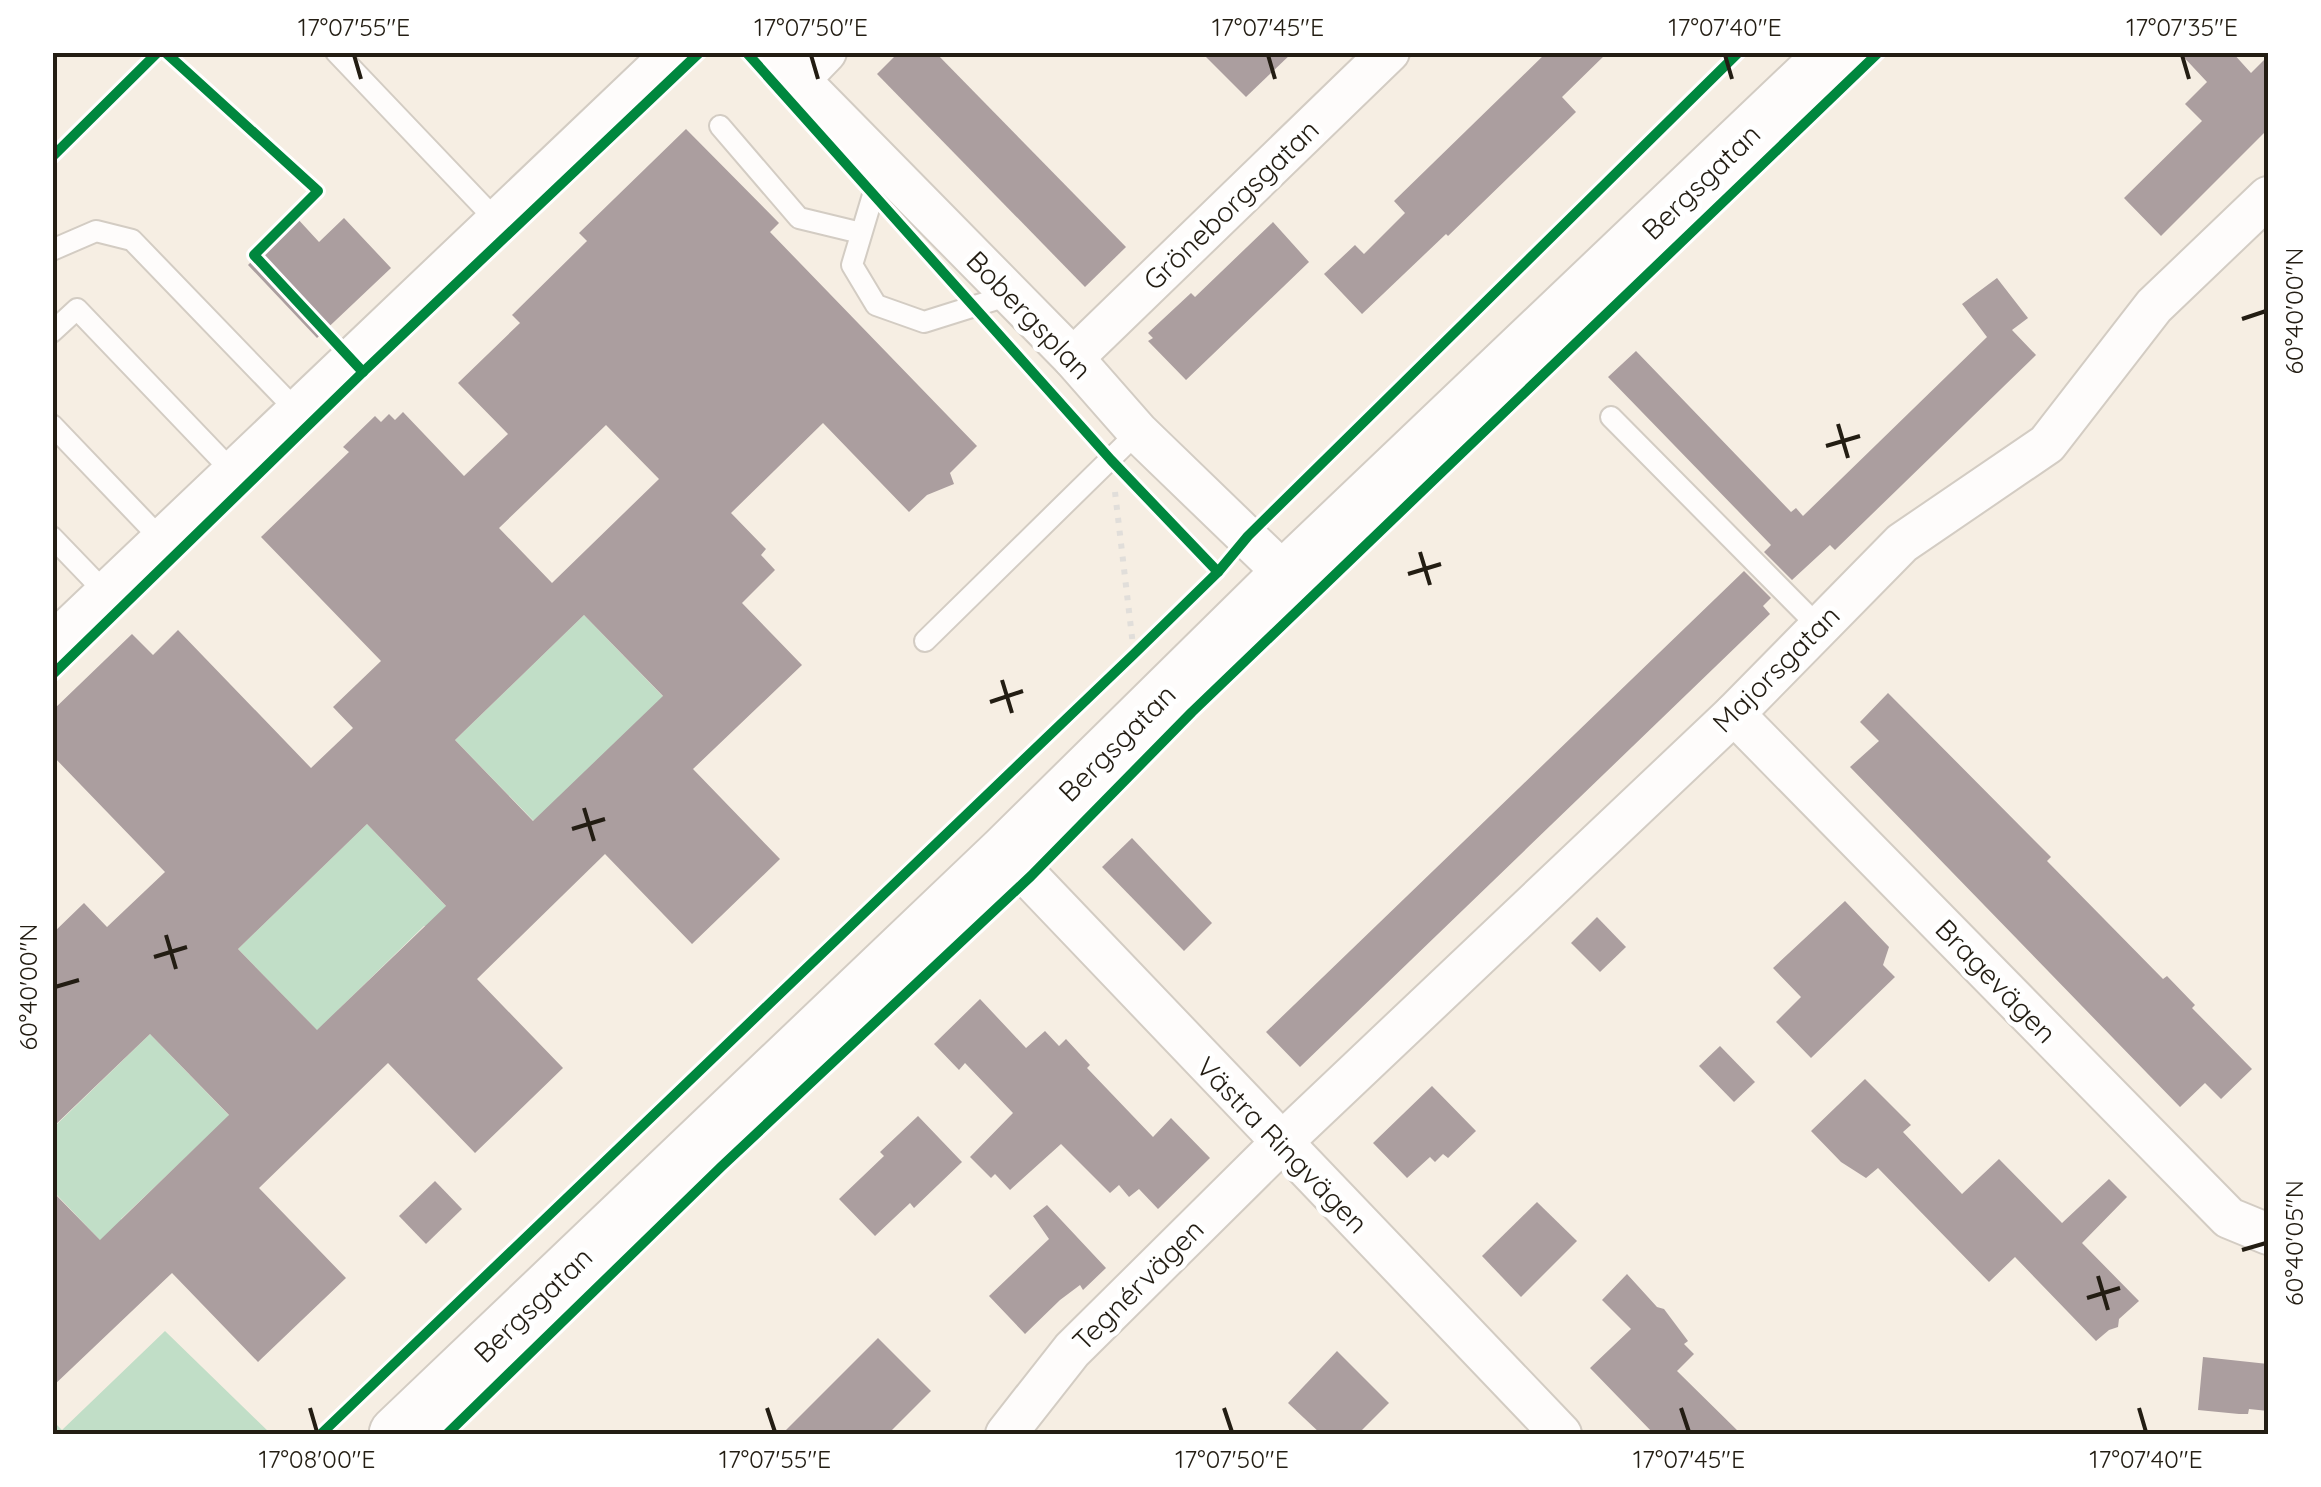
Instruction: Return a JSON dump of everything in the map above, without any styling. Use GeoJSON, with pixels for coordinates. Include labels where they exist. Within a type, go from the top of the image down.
{"type":"FeatureCollection","features":[{"type":"Feature","properties":{"kind":"street"},"geometry":{"type":"LineString","coordinates":[[52,644],[674,52]]}},
{"type":"Feature","properties":{"kind":"street","name":"Gröneborgsgatan"},"geometry":{"type":"LineString","coordinates":[[1073,358],[1390,52]]}},
{"type":"Feature","properties":{"kind":"street","name":"Bergsgatan"},"geometry":{"type":"LineString","coordinates":[[397,1434],[1006,853],[1152,672],[1286,576],[1837,52]]}},
{"type":"Feature","properties":{"kind":"street","name":"Bobergsplan"},"geometry":{"type":"LineString","coordinates":[[799,61],[876,158],[1073,358],[1125,446],[1286,576]]}},
{"type":"Feature","properties":{"kind":"street","name":"Majorsgatan"},"geometry":{"type":"LineString","coordinates":[[1280,1144],[1734,714],[1902,543],[2046,444],[2154,306],[2268,197]]}},
{"type":"Feature","properties":{"kind":"street","name":"Bragevägen"},"geometry":{"type":"LineString","coordinates":[[1734,714],[2229,1218],[2268,1234]]}},
{"type":"Feature","properties":{"kind":"street","name":"Västra Ringvägen"},"geometry":{"type":"LineString","coordinates":[[1006,853],[1561,1434]]}},
{"type":"Feature","properties":{"kind":"street","name":"Tegnérvägen"},"geometry":{"type":"LineString","coordinates":[[1006,1434],[1072,1350],[1280,1144]]}},
{"type":"Feature","properties":{"kind":"lane"},"geometry":{"type":"LineString","coordinates":[[336,52],[497,221]]}},
{"type":"Feature","properties":{"kind":"lane"},"geometry":{"type":"LineString","coordinates":[[720,126],[799,218],[861,233]]}},
{"type":"Feature","properties":{"kind":"lane"},"geometry":{"type":"LineString","coordinates":[[876,158],[873,195],[852,265],[876,305],[924,322],[1010,294]]}},
{"type":"Feature","properties":{"kind":"lane"},"geometry":{"type":"LineString","coordinates":[[52,250],[96,231],[132,240],[297,411]]}},
{"type":"Feature","properties":{"kind":"lane"},"geometry":{"type":"LineString","coordinates":[[52,332],[78,309],[234,472]]}},
{"type":"Feature","properties":{"kind":"lane"},"geometry":{"type":"LineString","coordinates":[[1611,417],[1818,626]]}},
{"type":"Feature","properties":{"kind":"lane"},"geometry":{"type":"LineString","coordinates":[[52,425],[162,540]]}},
{"type":"Feature","properties":{"kind":"lane"},"geometry":{"type":"LineString","coordinates":[[924,641],[1125,446]]}},
{"type":"Feature","properties":{"kind":"lane"},"geometry":{"type":"LineString","coordinates":[[52,538],[106,593]]}},
{"type":"Feature","properties":{"kind":"path"},"geometry":{"type":"LineString","coordinates":[[1125,446],[1152,672]]}},
{"type":"Feature","properties":{"kind":"path"},"geometry":{"type":"LineString","coordinates":[[1148,641],[1152,672]]}},
{"type":"Feature","properties":{"kind":"path"},"geometry":{"type":"LineString","coordinates":[[1120,668],[1152,672]]}},
{"type":"Feature","properties":{"kind":"green space"},"geometry":{"type":"Polygon","coordinates":[[[584,615],[683,717],[554,842],[455,740],[584,615]]]}},
{"type":"Feature","properties":{"kind":"green space"},"geometry":{"type":"Polygon","coordinates":[[[367,824],[466,927],[424,926],[338,1010],[337,1051],[238,949],[367,824]]]}},
{"type":"Feature","properties":{"kind":"green space"},"geometry":{"type":"Polygon","coordinates":[[[150,1034],[249,1136],[208,1136],[121,1219],[120,1261],[53,1191],[53,1128],[150,1034]]]}},
{"type":"Feature","properties":{"kind":"green space"},"geometry":{"type":"Polygon","coordinates":[[[165,1331],[271,1434],[53,1434],[53,1421],[62,1430],[165,1331]]]}},
{"type":"Feature","properties":{"kind":"building"},"geometry":{"type":"Polygon","coordinates":[[[899,52],[935,52],[1126,247],[1085,287],[877,74],[899,52]]]}},
{"type":"Feature","properties":{"kind":"building"},"geometry":{"type":"Polygon","coordinates":[[[1201,52],[1293,52],[1246,97],[1201,52]]]}},
{"type":"Feature","properties":{"kind":"building"},"geometry":{"type":"Polygon","coordinates":[[[1547,52],[1608,52],[1562,97],[1576,112],[1362,314],[1324,274],[1355,245],[1364,254],[1405,213],[1394,201],[1547,52]]]}},
{"type":"Feature","properties":{"kind":"building"},"geometry":{"type":"Polygon","coordinates":[[[2179,52],[2232,52],[2251,73],[2268,56],[2268,129],[2161,236],[2124,198],[2202,121],[2185,104],[2207,82],[2179,52]]]}},
{"type":"Feature","properties":{"kind":"building"},"geometry":{"type":"Polygon","coordinates":[[[686,129],[779,223],[770,232],[977,446],[950,473],[954,484],[927,495],[909,512],[823,423],[731,513],[766,549],[761,555],[775,570],[742,603],[802,665],[693,769],[780,859],[692,944],[605,854],[477,979],[563,1068],[475,1153],[388,1063],[259,1188],[346,1278],[258,1362],[172,1273],[52,1387],[52,1191],[100,1240],[229,1115],[150,1034],[52,1128],[52,934],[84,903],[107,927],[165,872],[52,755],[52,711],[132,634],[153,655],[178,630],[311,768],[353,728],[333,707],[381,661],[261,537],[349,452],[343,447],[375,416],[381,422],[389,414],[395,420],[403,412],[464,476],[508,434],[458,383],[520,323],[512,315],[587,241],[579,233],[686,129]],[[606,425],[499,528],[552,583],[659,479],[606,425]],[[584,615],[455,740],[533,821],[663,696],[584,615]],[[367,824],[238,949],[317,1030],[446,906],[367,824]]]}},
{"type":"Feature","properties":{"kind":"building"},"geometry":{"type":"Polygon","coordinates":[[[296,217],[319,242],[344,218],[391,268],[317,338],[248,265],[296,217]]]}},
{"type":"Feature","properties":{"kind":"building"},"geometry":{"type":"Polygon","coordinates":[[[1273,222],[1309,262],[1186,380],[1148,341],[1153,338],[1148,333],[1191,293],[1195,297],[1273,222]]]}},
{"type":"Feature","properties":{"kind":"building"},"geometry":{"type":"Polygon","coordinates":[[[1997,278],[2028,318],[2012,330],[2036,355],[1835,550],[1830,545],[1792,580],[1764,552],[1771,545],[1608,377],[1636,351],[1791,512],[1796,508],[1803,516],[1987,337],[1962,304],[1997,278]]]}},
{"type":"Feature","properties":{"kind":"building"},"geometry":{"type":"Polygon","coordinates":[[[1744,571],[1771,598],[1763,606],[1770,614],[1300,1067],[1266,1032],[1744,571]]]}},
{"type":"Feature","properties":{"kind":"building"},"geometry":{"type":"Polygon","coordinates":[[[1888,693],[2051,857],[2047,861],[2163,979],[2167,976],[2195,1005],[2192,1008],[2252,1069],[2221,1099],[2205,1083],[2180,1107],[1850,767],[1879,741],[1860,722],[1888,693]]]}},
{"type":"Feature","properties":{"kind":"building"},"geometry":{"type":"Polygon","coordinates":[[[1132,838],[1212,923],[1184,951],[1102,867],[1132,838]]]}},
{"type":"Feature","properties":{"kind":"building"},"geometry":{"type":"Polygon","coordinates":[[[1845,901],[1889,947],[1883,965],[1895,977],[1811,1058],[1776,1022],[1801,997],[1773,968],[1845,901]]]}},
{"type":"Feature","properties":{"kind":"building"},"geometry":{"type":"Polygon","coordinates":[[[1597,917],[1626,947],[1600,972],[1571,943],[1597,917]]]}},
{"type":"Feature","properties":{"kind":"building"},"geometry":{"type":"Polygon","coordinates":[[[980,999],[1026,1048],[1045,1031],[1059,1046],[1066,1039],[1090,1065],[1087,1068],[1153,1137],[1171,1118],[1210,1158],[1158,1209],[1139,1189],[1129,1197],[1119,1185],[1110,1193],[1061,1144],[1010,1190],[995,1174],[991,1178],[970,1157],[1013,1113],[965,1063],[959,1070],[934,1044],[980,999]]]}},
{"type":"Feature","properties":{"kind":"building"},"geometry":{"type":"Polygon","coordinates":[[[1720,1046],[1755,1082],[1734,1102],[1699,1066],[1720,1046]]]}},
{"type":"Feature","properties":{"kind":"building"},"geometry":{"type":"Polygon","coordinates":[[[1865,1079],[1911,1125],[1903,1132],[1962,1194],[1999,1159],[2062,1223],[2109,1179],[2127,1197],[2082,1243],[2139,1301],[2119,1319],[2118,1327],[2096,1341],[2015,1257],[1989,1282],[1878,1168],[1866,1178],[1841,1162],[1811,1131],[1865,1079]]]}},
{"type":"Feature","properties":{"kind":"building"},"geometry":{"type":"Polygon","coordinates":[[[1432,1086],[1476,1131],[1448,1158],[1443,1154],[1435,1162],[1430,1157],[1407,1178],[1373,1143],[1432,1086]]]}},
{"type":"Feature","properties":{"kind":"building"},"geometry":{"type":"Polygon","coordinates":[[[918,1116],[962,1162],[914,1208],[910,1203],[875,1236],[839,1199],[918,1116]]]}},
{"type":"Feature","properties":{"kind":"building"},"geometry":{"type":"Polygon","coordinates":[[[435,1181],[462,1209],[426,1244],[399,1216],[435,1181]]]}},
{"type":"Feature","properties":{"kind":"building"},"geometry":{"type":"Polygon","coordinates":[[[1537,1202],[1577,1241],[1521,1297],[1482,1256],[1537,1202]]]}},
{"type":"Feature","properties":{"kind":"building"},"geometry":{"type":"Polygon","coordinates":[[[1047,1205],[1106,1268],[1083,1290],[1080,1285],[1060,1300],[1025,1334],[989,1296],[1049,1239],[1033,1216],[1047,1205]]]}},
{"type":"Feature","properties":{"kind":"building"},"geometry":{"type":"Polygon","coordinates":[[[1627,1274],[1657,1307],[1664,1309],[1688,1341],[1684,1344],[1694,1354],[1677,1371],[1741,1434],[1654,1434],[1590,1368],[1631,1329],[1602,1300],[1627,1274]]]}},
{"type":"Feature","properties":{"kind":"building"},"geometry":{"type":"Polygon","coordinates":[[[878,1338],[931,1391],[888,1434],[782,1434],[878,1338]]]}},
{"type":"Feature","properties":{"kind":"building"},"geometry":{"type":"Polygon","coordinates":[[[1337,1351],[1389,1403],[1358,1434],[1321,1434],[1288,1403],[1337,1351]]]}},
{"type":"Feature","properties":{"kind":"building"},"geometry":{"type":"Polygon","coordinates":[[[2203,1357],[2268,1364],[2268,1411],[2249,1409],[2248,1414],[2239,1414],[2198,1410],[2203,1357]]]}},
{"type":"Feature","properties":{"kind":"cycle path"},"geometry":{"type":"LineString","coordinates":[[52,157],[158,52]]}},
{"type":"Feature","properties":{"kind":"cycle path"},"geometry":{"type":"LineString","coordinates":[[165,52],[318,191],[254,255],[363,372]]}},
{"type":"Feature","properties":{"kind":"cycle path"},"geometry":{"type":"LineString","coordinates":[[52,675],[700,52]]}},
{"type":"Feature","properties":{"kind":"cycle path"},"geometry":{"type":"LineString","coordinates":[[746,52],[1111,460],[1218,572]]}},
{"type":"Feature","properties":{"kind":"cycle path"},"geometry":{"type":"LineString","coordinates":[[321,1434],[1134,654],[1218,572],[1248,536],[1739,52]]}},
{"type":"Feature","properties":{"kind":"cycle path"},"geometry":{"type":"LineString","coordinates":[[447,1434],[722,1166],[1031,876],[1192,712],[1879,52]]}}]}
